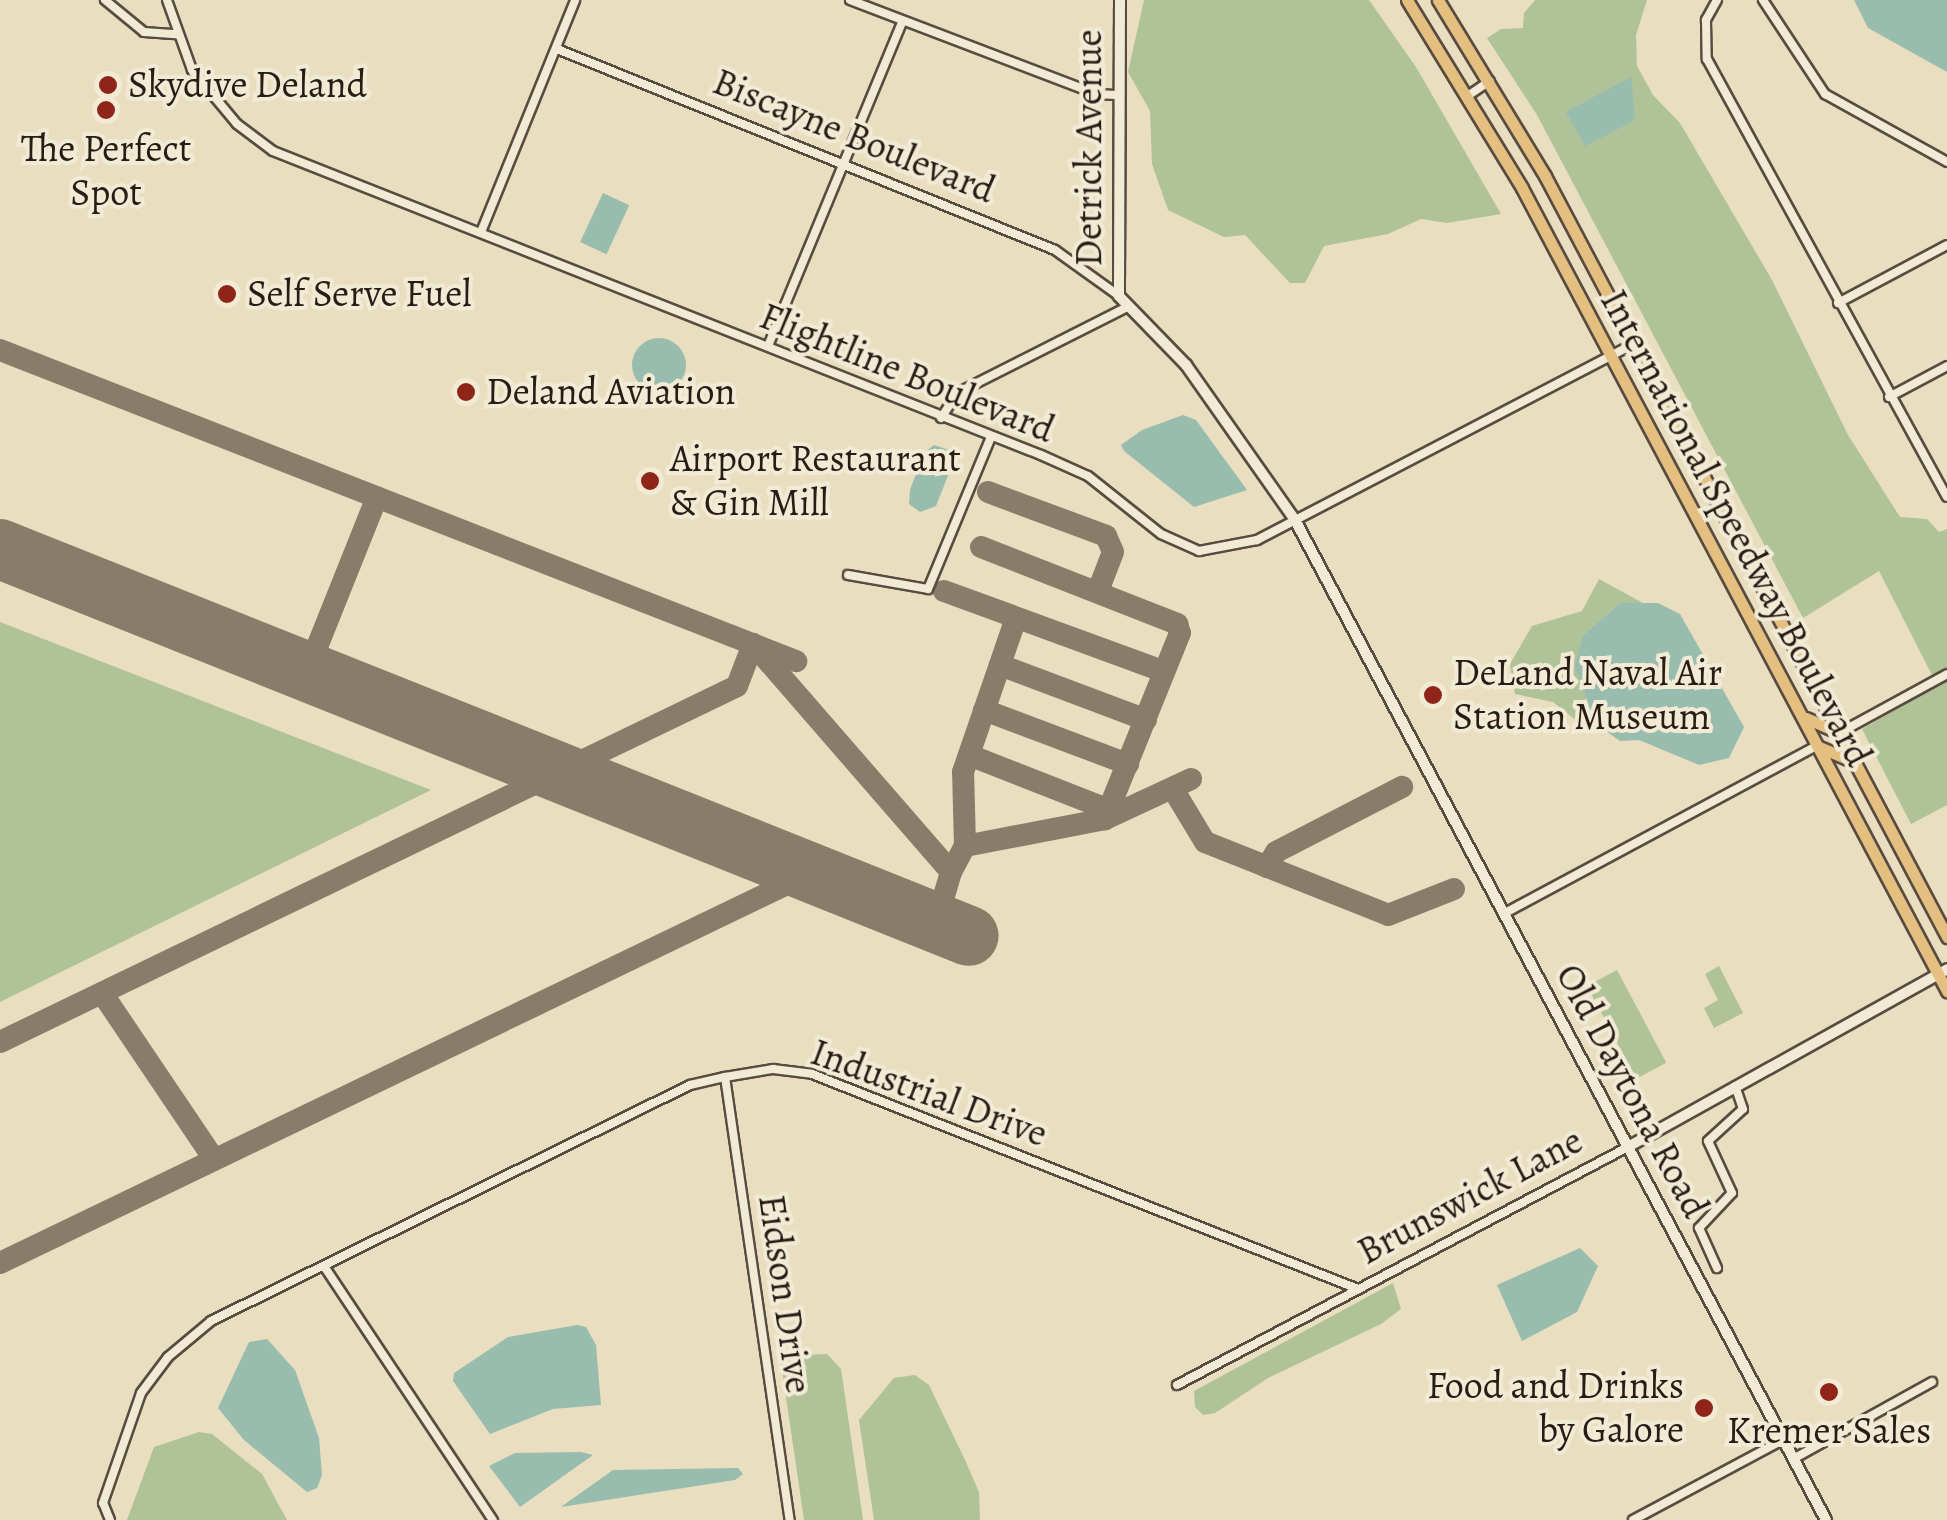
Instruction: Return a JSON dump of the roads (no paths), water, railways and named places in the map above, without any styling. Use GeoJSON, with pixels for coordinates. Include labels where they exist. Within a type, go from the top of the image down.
{"type":"FeatureCollection","features":[{"type":"Feature","properties":{"kind":"main road","name":"International Speedway Boulevard"},"geometry":{"type":"LineString","coordinates":[[1407,0],[1469,95],[1942,971],[1947,991]]}},
{"type":"Feature","properties":{"kind":"main road","name":"International Speedway Boulevard"},"geometry":{"type":"LineString","coordinates":[[1438,0],[1490,81],[1634,344],[1947,937]]}},
{"type":"Feature","properties":{"kind":"main road"},"geometry":{"type":"LineString","coordinates":[[1800,712],[1818,727],[1839,733]]}},
{"type":"Feature","properties":{"kind":"main road"},"geometry":{"type":"LineString","coordinates":[[1818,746],[1837,750],[1857,766]]}},
{"type":"Feature","properties":{"kind":"street"},"geometry":{"type":"LineString","coordinates":[[106,0],[144,32],[176,34]]}},
{"type":"Feature","properties":{"kind":"street","name":"Flightline Boulevard"},"geometry":{"type":"LineString","coordinates":[[167,0],[176,34],[208,93],[258,142],[1088,476],[1161,534],[1199,551],[1242,547],[1634,344]]}},
{"type":"Feature","properties":{"kind":"street"},"geometry":{"type":"LineString","coordinates":[[481,232],[575,0]]}},
{"type":"Feature","properties":{"kind":"street"},"geometry":{"type":"LineString","coordinates":[[850,0],[902,22],[1116,95]]}},
{"type":"Feature","properties":{"kind":"street","name":"Detrick Avenue"},"geometry":{"type":"LineString","coordinates":[[1120,0],[1116,95],[1120,296]]}},
{"type":"Feature","properties":{"kind":"street"},"geometry":{"type":"LineString","coordinates":[[1717,0],[1706,20],[1707,60],[1947,497]]}},
{"type":"Feature","properties":{"kind":"street"},"geometry":{"type":"LineString","coordinates":[[1763,0],[1825,94],[1947,162]]}},
{"type":"Feature","properties":{"kind":"street"},"geometry":{"type":"LineString","coordinates":[[768,346],[902,22]]}},
{"type":"Feature","properties":{"kind":"street","name":"Biscayne Boulevard"},"geometry":{"type":"LineString","coordinates":[[557,49],[843,161],[1055,250],[1120,296]]}},
{"type":"Feature","properties":{"kind":"street"},"geometry":{"type":"LineString","coordinates":[[1469,95],[1490,81]]}},
{"type":"Feature","properties":{"kind":"street"},"geometry":{"type":"LineString","coordinates":[[1838,303],[1947,245]]}},
{"type":"Feature","properties":{"kind":"street"},"geometry":{"type":"LineString","coordinates":[[1120,296],[1127,308],[1186,365],[1294,520]]}},
{"type":"Feature","properties":{"kind":"street"},"geometry":{"type":"LineString","coordinates":[[941,418],[957,393],[1127,308]]}},
{"type":"Feature","properties":{"kind":"street"},"geometry":{"type":"LineString","coordinates":[[1889,397],[1947,366]]}},
{"type":"Feature","properties":{"kind":"street"},"geometry":{"type":"LineString","coordinates":[[848,575],[928,590],[991,438]]}},
{"type":"Feature","properties":{"kind":"street","name":"Old Daytona Road"},"geometry":{"type":"LineString","coordinates":[[1294,520],[1826,1520]]}},
{"type":"Feature","properties":{"kind":"street"},"geometry":{"type":"LineString","coordinates":[[1839,733],[1947,674]]}},
{"type":"Feature","properties":{"kind":"street"},"geometry":{"type":"LineString","coordinates":[[1505,914],[1818,746]]}},
{"type":"Feature","properties":{"kind":"street","name":"Brunswick Lane"},"geometry":{"type":"LineString","coordinates":[[1177,1385],[1626,1148],[1942,971]]}},
{"type":"Feature","properties":{"kind":"street","name":"Industrial Drive"},"geometry":{"type":"LineString","coordinates":[[110,1520],[102,1503],[141,1393],[168,1357],[211,1321],[690,1085],[725,1077],[773,1069],[812,1074],[1358,1289]]}},
{"type":"Feature","properties":{"kind":"street","name":"Eidson Drive"},"geometry":{"type":"LineString","coordinates":[[725,1077],[790,1520]]}},
{"type":"Feature","properties":{"kind":"street"},"geometry":{"type":"LineString","coordinates":[[1717,1268],[1699,1228],[1732,1194],[1708,1141],[1743,1109],[1735,1086]]}},
{"type":"Feature","properties":{"kind":"street"},"geometry":{"type":"LineString","coordinates":[[324,1266],[493,1520]]}},
{"type":"Feature","properties":{"kind":"street"},"geometry":{"type":"LineString","coordinates":[[1793,1459],[1932,1382]]}},
{"type":"Feature","properties":{"kind":"street"},"geometry":{"type":"LineString","coordinates":[[1633,1520],[1784,1440]]}},
{"type":"Feature","properties":{"kind":"place","name":"Skydive Deland"},"geometry":{"type":"Point","coordinates":[108,85]}},
{"type":"Feature","properties":{"kind":"place","name":"The Perfect Spot"},"geometry":{"type":"Point","coordinates":[106,110]}},
{"type":"Feature","properties":{"kind":"place","name":"Self Serve Fuel"},"geometry":{"type":"Point","coordinates":[227,294]}},
{"type":"Feature","properties":{"kind":"place","name":"Deland Aviation"},"geometry":{"type":"Point","coordinates":[466,392]}},
{"type":"Feature","properties":{"kind":"place","name":"Airport Restaurant & Gin Mill"},"geometry":{"type":"Point","coordinates":[650,481]}},
{"type":"Feature","properties":{"kind":"place","name":"DeLand Naval Air Station Museum"},"geometry":{"type":"Point","coordinates":[1433,695]}},
{"type":"Feature","properties":{"kind":"place","name":"Kremer Sales"},"geometry":{"type":"Point","coordinates":[1829,1392]}},
{"type":"Feature","properties":{"kind":"place","name":"Food and Drinks by Galore"},"geometry":{"type":"Point","coordinates":[1704,1408]}}]}
